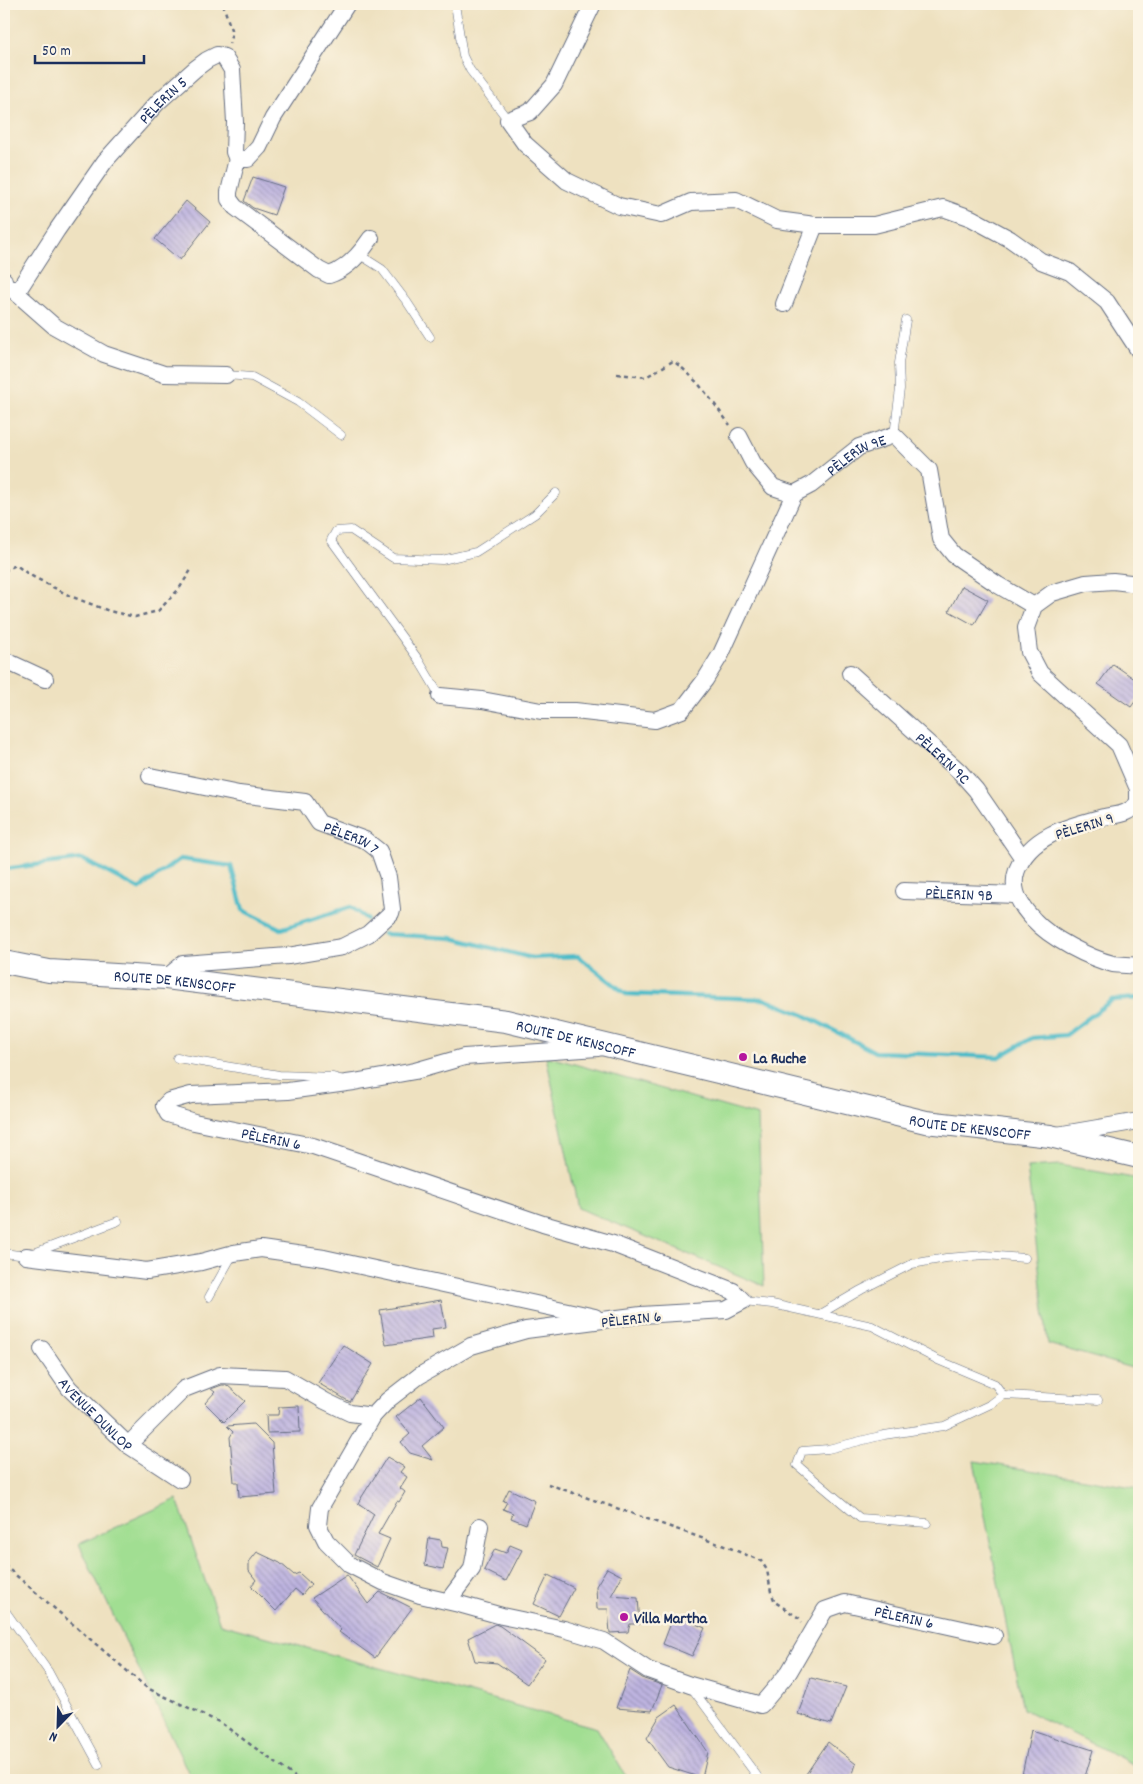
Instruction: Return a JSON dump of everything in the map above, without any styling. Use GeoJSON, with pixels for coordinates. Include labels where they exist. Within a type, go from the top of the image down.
{"type":"FeatureCollection","features":[{"type":"Feature","properties":{"kind":"main road","name":"ROUTE DE KENSCOFF"},"geometry":{"type":"LineString","coordinates":[[4,962],[49,971],[166,978],[506,1021],[926,1122],[1050,1136],[1139,1157]]}},
{"type":"Feature","properties":{"kind":"street"},"geometry":{"type":"LineString","coordinates":[[238,159],[248,159],[258,147],[273,118],[347,4]]}},
{"type":"Feature","properties":{"kind":"street"},"geometry":{"type":"LineString","coordinates":[[593,4],[554,85],[530,112],[508,120],[525,144],[567,181],[618,206],[661,215],[691,202],[736,200],[777,220],[815,225],[874,225],[943,208],[971,218],[1010,239],[1041,261],[1070,272],[1107,302],[1139,351]]}},
{"type":"Feature","properties":{"kind":"street","name":"PÈLERIN 5"},"geometry":{"type":"LineString","coordinates":[[8,285],[18,289],[21,286],[57,230],[105,162],[158,102],[207,60],[217,55],[224,57]]}},
{"type":"Feature","properties":{"kind":"street"},"geometry":{"type":"LineString","coordinates":[[224,57],[232,70],[235,122],[234,152],[238,159],[228,192],[229,199],[235,207],[319,270],[329,275],[336,273],[360,255],[371,238]]}},
{"type":"Feature","properties":{"kind":"street"},"geometry":{"type":"LineString","coordinates":[[784,304],[815,225]]}},
{"type":"Feature","properties":{"kind":"street"},"geometry":{"type":"LineString","coordinates":[[8,285],[54,326],[104,354],[164,374],[226,375]]}},
{"type":"Feature","properties":{"kind":"street"},"geometry":{"type":"LineString","coordinates":[[440,696],[482,700],[541,711],[575,711],[655,720],[682,710],[720,654],[794,494],[773,487],[754,463],[739,436]]}},
{"type":"Feature","properties":{"kind":"street","name":"PÈLERIN 9E"},"geometry":{"type":"LineString","coordinates":[[794,494],[811,485],[860,447],[894,436],[929,470],[941,539],[954,555],[998,585],[1034,606]]}},
{"type":"Feature","properties":{"kind":"street"},"geometry":{"type":"LineString","coordinates":[[1034,606],[1052,593],[1086,583],[1113,581],[1139,584]]}},
{"type":"Feature","properties":{"kind":"street","name":"PÈLERIN 9"},"geometry":{"type":"LineString","coordinates":[[1016,895],[1014,877],[1022,857],[1041,839],[1071,826],[1130,811],[1139,803],[1138,788],[1119,746],[1040,673],[1029,652],[1026,628],[1034,606]]}},
{"type":"Feature","properties":{"kind":"street"},"geometry":{"type":"LineString","coordinates":[[4,660],[45,679]]}},
{"type":"Feature","properties":{"kind":"street","name":"PÈLERIN 9C"},"geometry":{"type":"LineString","coordinates":[[850,673],[965,778],[976,790],[1022,857]]}},
{"type":"Feature","properties":{"kind":"street","name":"PÈLERIN 7"},"geometry":{"type":"LineString","coordinates":[[150,776],[238,794],[305,802],[319,823],[365,840],[380,851],[388,877],[392,908],[391,913],[368,934],[342,947],[288,956],[183,964],[166,978]]}},
{"type":"Feature","properties":{"kind":"street","name":"PÈLERIN 9B"},"geometry":{"type":"LineString","coordinates":[[904,891],[1016,895]]}},
{"type":"Feature","properties":{"kind":"street"},"geometry":{"type":"LineString","coordinates":[[1016,895],[1026,912],[1038,925],[1070,947],[1112,964],[1139,966]]}},
{"type":"Feature","properties":{"kind":"street","name":"PÈLERIN 6"},"geometry":{"type":"LineString","coordinates":[[613,1047],[464,1057],[415,1071],[354,1082],[288,1091],[191,1095],[169,1101],[164,1106],[168,1114],[194,1122],[313,1146],[543,1224],[613,1244],[733,1291],[743,1301],[726,1310],[640,1315],[526,1330],[471,1346],[419,1376],[388,1400],[373,1416],[320,1508],[318,1525],[326,1541],[350,1565],[383,1582],[420,1595],[502,1616],[564,1629],[604,1641],[648,1670],[690,1686],[762,1705],[789,1672],[825,1610],[845,1603],[994,1636]]}},
{"type":"Feature","properties":{"kind":"street"},"geometry":{"type":"LineString","coordinates":[[1050,1136],[1139,1121]]}},
{"type":"Feature","properties":{"kind":"street"},"geometry":{"type":"LineString","coordinates":[[26,1256],[146,1271],[261,1249],[324,1258],[608,1320]]}},
{"type":"Feature","properties":{"kind":"street","name":"AVENUE DUNLOP"},"geometry":{"type":"LineString","coordinates":[[42,1349],[69,1388],[128,1445],[184,1389],[220,1375],[285,1378],[324,1401],[350,1413],[373,1416]]}},
{"type":"Feature","properties":{"kind":"street"},"geometry":{"type":"LineString","coordinates":[[128,1445],[180,1479]]}},
{"type":"Feature","properties":{"kind":"street"},"geometry":{"type":"LineString","coordinates":[[448,1601],[472,1570],[480,1526]]}},
{"type":"Feature","properties":{"kind":"lane"},"geometry":{"type":"LineString","coordinates":[[455,4],[463,56],[470,70],[508,120]]}},
{"type":"Feature","properties":{"kind":"lane"},"geometry":{"type":"LineString","coordinates":[[360,255],[382,269],[430,337]]}},
{"type":"Feature","properties":{"kind":"lane"},"geometry":{"type":"LineString","coordinates":[[894,436],[900,388],[899,363],[906,320]]}},
{"type":"Feature","properties":{"kind":"lane"},"geometry":{"type":"LineString","coordinates":[[226,375],[252,377],[298,402],[341,434]]}},
{"type":"Feature","properties":{"kind":"lane"},"geometry":{"type":"LineString","coordinates":[[440,696],[418,659],[331,540],[336,530],[351,530],[393,558],[442,560],[476,552],[535,514],[556,493]]}},
{"type":"Feature","properties":{"kind":"lane"},"geometry":{"type":"LineString","coordinates":[[177,1058],[279,1075],[333,1077],[354,1082]]}},
{"type":"Feature","properties":{"kind":"lane"},"geometry":{"type":"LineString","coordinates":[[4,1253],[26,1256],[118,1221]]}},
{"type":"Feature","properties":{"kind":"lane"},"geometry":{"type":"LineString","coordinates":[[208,1297],[234,1253]]}},
{"type":"Feature","properties":{"kind":"lane"},"geometry":{"type":"LineString","coordinates":[[820,1314],[861,1290],[912,1264],[946,1258],[985,1255],[1026,1258]]}},
{"type":"Feature","properties":{"kind":"lane"},"geometry":{"type":"LineString","coordinates":[[743,1301],[772,1304],[872,1326],[938,1360],[995,1384],[1003,1395]]}},
{"type":"Feature","properties":{"kind":"lane"},"geometry":{"type":"LineString","coordinates":[[927,1523],[860,1518],[797,1465],[802,1451],[828,1449],[884,1435],[944,1426],[991,1404],[1003,1395],[1098,1400]]}},
{"type":"Feature","properties":{"kind":"lane"},"geometry":{"type":"LineString","coordinates":[[4,1609],[48,1671],[99,1765]]}},
{"type":"Feature","properties":{"kind":"lane"},"geometry":{"type":"LineString","coordinates":[[690,1686],[760,1780]]}},
{"type":"Feature","properties":{"kind":"path"},"geometry":{"type":"LineString","coordinates":[[223,4],[232,32],[224,57]]}},
{"type":"Feature","properties":{"kind":"path"},"geometry":{"type":"LineString","coordinates":[[617,374],[646,377],[673,360],[689,373],[739,436]]}},
{"type":"Feature","properties":{"kind":"path"},"geometry":{"type":"LineString","coordinates":[[4,571],[16,565],[28,574],[70,596],[110,611],[135,617],[158,611],[179,589],[191,570]]}},
{"type":"Feature","properties":{"kind":"path"},"geometry":{"type":"LineString","coordinates":[[548,1484],[712,1541],[761,1561],[767,1570],[775,1602],[799,1618],[811,1633]]}},
{"type":"Feature","properties":{"kind":"path"},"geometry":{"type":"LineString","coordinates":[[4,1565],[147,1688],[221,1723],[299,1780]]}},
{"type":"Feature","properties":{"kind":"green space"},"geometry":{"type":"Polygon","coordinates":[[[546,1056],[758,1116],[764,1286],[578,1208],[546,1056]]]}},
{"type":"Feature","properties":{"kind":"green space"},"geometry":{"type":"Polygon","coordinates":[[[1060,1165],[1139,1179],[1139,1370],[1048,1344],[1027,1167],[1060,1165]]]}},
{"type":"Feature","properties":{"kind":"green space"},"geometry":{"type":"Polygon","coordinates":[[[974,1461],[1139,1488],[1139,1767],[1023,1709],[974,1461]]]}},
{"type":"Feature","properties":{"kind":"green space"},"geometry":{"type":"Polygon","coordinates":[[[177,1499],[220,1624],[597,1728],[628,1780],[192,1780],[79,1544],[177,1499]]]}},
{"type":"Feature","properties":{"kind":"building"},"geometry":{"type":"Polygon","coordinates":[[[253,177],[284,187],[274,215],[253,208],[244,201],[253,177]]]}},
{"type":"Feature","properties":{"kind":"building"},"geometry":{"type":"Polygon","coordinates":[[[186,201],[210,222],[180,260],[155,239],[186,201]]]}},
{"type":"Feature","properties":{"kind":"building"},"geometry":{"type":"Polygon","coordinates":[[[962,586],[988,600],[974,625],[949,611],[962,586]]]}},
{"type":"Feature","properties":{"kind":"building"},"geometry":{"type":"Polygon","coordinates":[[[1113,664],[1139,682],[1139,696],[1131,707],[1098,684],[1113,664]]]}},
{"type":"Feature","properties":{"kind":"building"},"geometry":{"type":"Polygon","coordinates":[[[441,1300],[446,1327],[432,1329],[433,1338],[386,1345],[380,1310],[441,1300]]]}},
{"type":"Feature","properties":{"kind":"building"},"geometry":{"type":"Polygon","coordinates":[[[343,1345],[373,1364],[350,1402],[318,1383],[343,1345]]]}},
{"type":"Feature","properties":{"kind":"building"},"geometry":{"type":"Polygon","coordinates":[[[227,1385],[245,1401],[224,1422],[205,1403],[215,1392],[211,1389],[227,1385]]]}},
{"type":"Feature","properties":{"kind":"building"},"geometry":{"type":"Polygon","coordinates":[[[421,1397],[444,1427],[422,1446],[433,1460],[410,1453],[401,1442],[410,1434],[396,1417],[421,1397]]]}},
{"type":"Feature","properties":{"kind":"building"},"geometry":{"type":"Polygon","coordinates":[[[299,1406],[300,1432],[267,1433],[266,1415],[278,1415],[279,1407],[299,1406]]]}},
{"type":"Feature","properties":{"kind":"building"},"geometry":{"type":"Polygon","coordinates":[[[253,1424],[272,1443],[276,1494],[239,1497],[238,1482],[234,1482],[230,1437],[233,1432],[227,1426],[253,1424]]]}},
{"type":"Feature","properties":{"kind":"building"},"geometry":{"type":"Polygon","coordinates":[[[387,1457],[404,1467],[400,1472],[407,1477],[400,1488],[405,1492],[399,1502],[397,1501],[378,1534],[390,1539],[377,1567],[354,1555],[374,1514],[358,1503],[387,1457]]]}},
{"type":"Feature","properties":{"kind":"building"},"geometry":{"type":"Polygon","coordinates":[[[509,1489],[535,1501],[526,1524],[511,1518],[513,1513],[503,1509],[507,1502],[503,1501],[509,1489]]]}},
{"type":"Feature","properties":{"kind":"building"},"geometry":{"type":"Polygon","coordinates":[[[429,1538],[441,1540],[442,1547],[448,1548],[443,1569],[425,1565],[429,1538]]]}},
{"type":"Feature","properties":{"kind":"building"},"geometry":{"type":"Polygon","coordinates":[[[510,1545],[522,1550],[506,1581],[484,1570],[495,1549],[506,1553],[510,1545]]]}},
{"type":"Feature","properties":{"kind":"building"},"geometry":{"type":"Polygon","coordinates":[[[257,1552],[280,1563],[294,1575],[299,1573],[311,1584],[302,1595],[295,1589],[276,1611],[251,1586],[256,1580],[249,1571],[249,1562],[257,1552]]]}},
{"type":"Feature","properties":{"kind":"building","name":"Villa Martha"},"geometry":{"type":"Polygon","coordinates":[[[607,1568],[622,1576],[611,1596],[638,1598],[640,1624],[630,1624],[628,1632],[610,1633],[608,1609],[597,1609],[596,1586],[607,1568]]]}},
{"type":"Feature","properties":{"kind":"building"},"geometry":{"type":"Polygon","coordinates":[[[347,1575],[368,1604],[380,1592],[412,1608],[375,1658],[339,1632],[341,1630],[312,1598],[347,1575]]]}},
{"type":"Feature","properties":{"kind":"building"},"geometry":{"type":"Polygon","coordinates":[[[548,1575],[574,1588],[559,1616],[534,1604],[548,1575]]]}},
{"type":"Feature","properties":{"kind":"building"},"geometry":{"type":"Polygon","coordinates":[[[674,1615],[705,1628],[692,1656],[663,1644],[674,1615]]]}},
{"type":"Feature","properties":{"kind":"building"},"geometry":{"type":"Polygon","coordinates":[[[495,1624],[545,1659],[527,1684],[497,1663],[475,1661],[468,1638],[495,1624]]]}},
{"type":"Feature","properties":{"kind":"building"},"geometry":{"type":"Polygon","coordinates":[[[630,1670],[644,1679],[662,1685],[652,1711],[616,1708],[630,1670]]]}},
{"type":"Feature","properties":{"kind":"building"},"geometry":{"type":"Polygon","coordinates":[[[811,1678],[846,1687],[831,1724],[798,1714],[811,1678]]]}},
{"type":"Feature","properties":{"kind":"building"},"geometry":{"type":"Polygon","coordinates":[[[676,1705],[708,1752],[702,1778],[668,1767],[647,1738],[659,1717],[676,1705]]]}},
{"type":"Feature","properties":{"kind":"building"},"geometry":{"type":"Polygon","coordinates":[[[1031,1730],[1093,1750],[1084,1780],[1021,1780],[1031,1730]]]}},
{"type":"Feature","properties":{"kind":"building"},"geometry":{"type":"Polygon","coordinates":[[[828,1742],[856,1764],[851,1780],[810,1780],[806,1774],[828,1742]]]}},
{"type":"Feature","properties":{"kind":"waterway"},"geometry":{"type":"LineString","coordinates":[[4,869],[82,859],[139,889],[180,859],[231,866],[243,910],[281,929],[351,907],[367,919]]}},
{"type":"Feature","properties":{"kind":"waterway"},"geometry":{"type":"LineString","coordinates":[[384,934],[452,938],[532,958],[578,956],[626,994],[764,999],[804,1015],[875,1052],[999,1057],[1032,1038],[1066,1035],[1112,1000],[1139,998]]}},
{"type":"Feature","properties":{"kind":"place","name":"La Ruche"},"geometry":{"type":"Point","coordinates":[743,1057]}},
{"type":"Feature","properties":{"kind":"place","name":"Villa Martha"},"geometry":{"type":"Point","coordinates":[624,1617]}}]}
